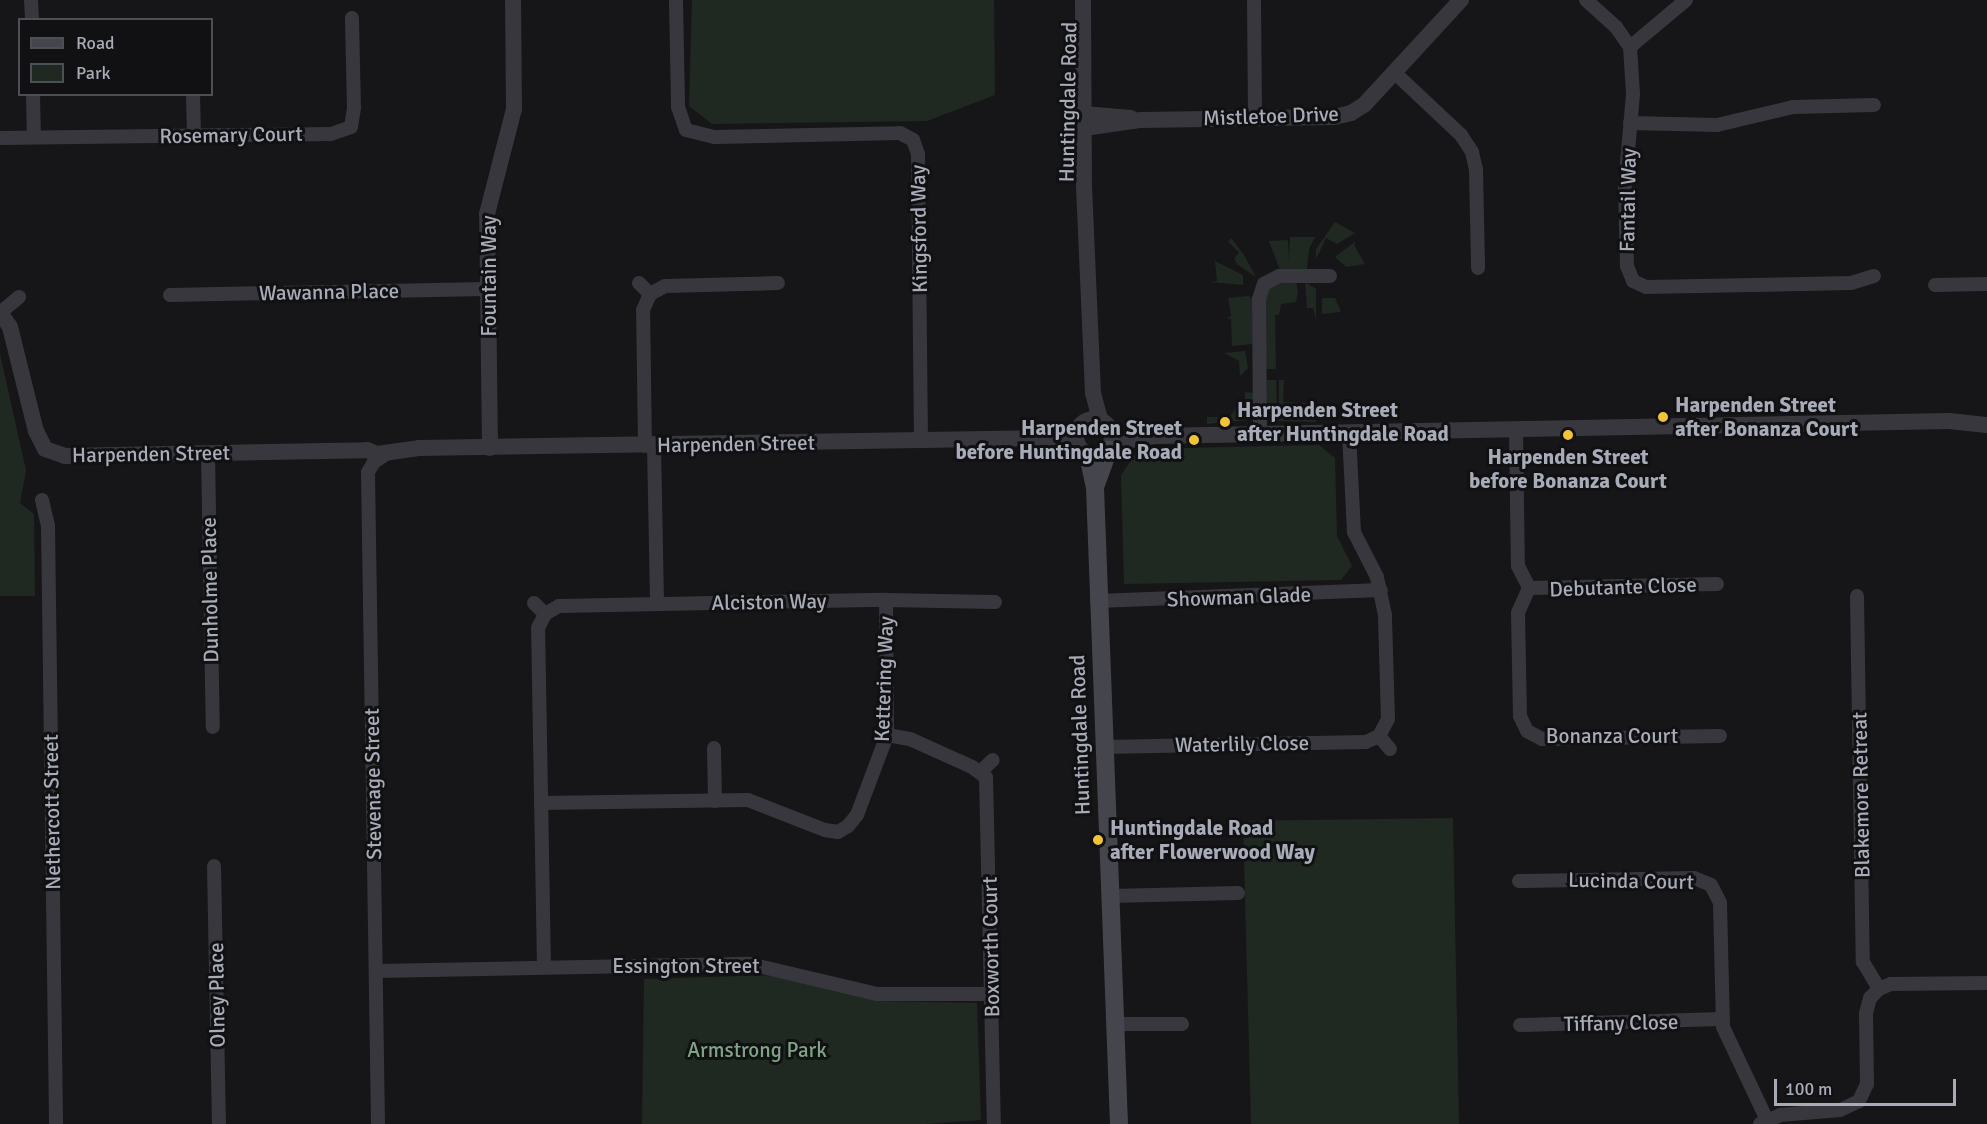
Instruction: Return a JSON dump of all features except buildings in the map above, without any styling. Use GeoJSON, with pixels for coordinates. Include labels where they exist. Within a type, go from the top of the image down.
{"type":"FeatureCollection","features":[{"type":"Feature","properties":{"kind":"main road","name":"Huntingdale Road"},"geometry":{"type":"LineString","coordinates":[[1095,488],[1110,446]]}},
{"type":"Feature","properties":{"kind":"main road","name":"Huntingdale Road"},"geometry":{"type":"LineString","coordinates":[[1083,450],[1095,488],[1097,602],[1119,1124]]}},
{"type":"Feature","properties":{"kind":"street"},"geometry":{"type":"LineString","coordinates":[[32,0],[32,18]]}},
{"type":"Feature","properties":{"kind":"street","name":"Fountain Way"},"geometry":{"type":"LineString","coordinates":[[490,448],[487,214],[516,88],[513,0]]}},
{"type":"Feature","properties":{"kind":"street","name":"Kingsford Way"},"geometry":{"type":"LineString","coordinates":[[676,0],[678,107],[682,134],[715,137],[900,133],[913,140],[918,154],[921,440]]}},
{"type":"Feature","properties":{"kind":"street","name":"Huntingdale Road"},"geometry":{"type":"LineString","coordinates":[[1083,0],[1089,121]]}},
{"type":"Feature","properties":{"kind":"street","name":"Huntingdale Road"},"geometry":{"type":"LineString","coordinates":[[1092,0],[1087,205],[1093,422]]}},
{"type":"Feature","properties":{"kind":"street"},"geometry":{"type":"LineString","coordinates":[[1254,0],[1256,118]]}},
{"type":"Feature","properties":{"kind":"street","name":"Mistletoe Drive"},"geometry":{"type":"LineString","coordinates":[[1089,121],[1334,117],[1351,113],[1364,105],[1461,0]]}},
{"type":"Feature","properties":{"kind":"street"},"geometry":{"type":"LineString","coordinates":[[1586,0],[1616,27],[1630,47],[1686,0]]}},
{"type":"Feature","properties":{"kind":"street","name":"Rosemary Court"},"geometry":{"type":"LineString","coordinates":[[0,138],[331,134],[351,127],[354,108],[352,18]]}},
{"type":"Feature","properties":{"kind":"street","name":"Fantail Way"},"geometry":{"type":"LineString","coordinates":[[1630,47],[1633,94],[1625,186],[1627,266],[1633,281],[1657,286],[1851,283],[1874,276]]}},
{"type":"Feature","properties":{"kind":"street"},"geometry":{"type":"LineString","coordinates":[[1395,73],[1461,135],[1472,152],[1476,169],[1478,268]]}},
{"type":"Feature","properties":{"kind":"street"},"geometry":{"type":"LineString","coordinates":[[33,96],[34,137]]}},
{"type":"Feature","properties":{"kind":"street"},"geometry":{"type":"LineString","coordinates":[[194,96],[194,136]]}},
{"type":"Feature","properties":{"kind":"street"},"geometry":{"type":"LineString","coordinates":[[1630,123],[1717,125],[1793,107],[1874,105]]}},
{"type":"Feature","properties":{"kind":"street"},"geometry":{"type":"LineString","coordinates":[[1260,434],[1259,299],[1264,284],[1279,276],[1330,276]]}},
{"type":"Feature","properties":{"kind":"street"},"geometry":{"type":"LineString","coordinates":[[657,604],[643,310],[650,294],[665,286],[778,283]]}},
{"type":"Feature","properties":{"kind":"street"},"geometry":{"type":"LineString","coordinates":[[639,284],[650,294]]}},
{"type":"Feature","properties":{"kind":"street"},"geometry":{"type":"LineString","coordinates":[[1935,285],[1987,284]]}},
{"type":"Feature","properties":{"kind":"street","name":"Wawanna Place"},"geometry":{"type":"LineString","coordinates":[[170,295],[487,289]]}},
{"type":"Feature","properties":{"kind":"street","name":"Harpenden Street"},"geometry":{"type":"LineString","coordinates":[[19,297],[0,313],[10,327],[36,431],[45,449],[65,456],[367,450],[388,453],[419,448],[1053,438],[1093,422]]}},
{"type":"Feature","properties":{"kind":"street"},"geometry":{"type":"LineString","coordinates":[[1949,421],[1987,413]]}},
{"type":"Feature","properties":{"kind":"street"},"geometry":{"type":"LineString","coordinates":[[1156,436],[1093,422],[1076,435],[1083,450],[1100,455],[1110,446],[1156,436],[1949,421],[1987,425]]}},
{"type":"Feature","properties":{"kind":"street"},"geometry":{"type":"LineString","coordinates":[[1093,422],[1112,432],[1110,446]]}},
{"type":"Feature","properties":{"kind":"street"},"geometry":{"type":"LineString","coordinates":[[1516,429],[1518,567],[1529,588]]}},
{"type":"Feature","properties":{"kind":"street"},"geometry":{"type":"LineString","coordinates":[[1349,432],[1354,532],[1381,590],[1388,719],[1379,736],[1390,749]]}},
{"type":"Feature","properties":{"kind":"street","name":"Harpenden Street"},"geometry":{"type":"LineString","coordinates":[[1053,438],[1083,450]]}},
{"type":"Feature","properties":{"kind":"street","name":"Harpenden Street"},"geometry":{"type":"LineString","coordinates":[[367,450],[375,445],[408,444],[419,448]]}},
{"type":"Feature","properties":{"kind":"street","name":"Dunholme Place"},"geometry":{"type":"LineString","coordinates":[[208,453],[213,727]]}},
{"type":"Feature","properties":{"kind":"street","name":"Stevenage Street"},"geometry":{"type":"LineString","coordinates":[[378,1124],[368,472],[374,462],[388,453]]}},
{"type":"Feature","properties":{"kind":"street","name":"Nethercott Street"},"geometry":{"type":"LineString","coordinates":[[42,500],[48,525],[56,1124]]}},
{"type":"Feature","properties":{"kind":"street","name":"Debutante Close"},"geometry":{"type":"LineString","coordinates":[[1529,588],[1717,584]]}},
{"type":"Feature","properties":{"kind":"street","name":"Bonanza Court"},"geometry":{"type":"LineString","coordinates":[[1529,588],[1518,613],[1520,716],[1527,731],[1542,739],[1720,736]]}},
{"type":"Feature","properties":{"kind":"street","name":"Showman Glade"},"geometry":{"type":"LineString","coordinates":[[1097,602],[1381,590]]}},
{"type":"Feature","properties":{"kind":"street","name":"Blakemore Retreat"},"geometry":{"type":"LineString","coordinates":[[1857,596],[1863,962],[1879,989]]}},
{"type":"Feature","properties":{"kind":"street","name":"Alciston Way"},"geometry":{"type":"LineString","coordinates":[[545,614],[559,606],[886,600],[995,602]]}},
{"type":"Feature","properties":{"kind":"street","name":"Kettering Way"},"geometry":{"type":"LineString","coordinates":[[542,803],[748,800],[838,832],[857,815],[887,735],[886,600]]}},
{"type":"Feature","properties":{"kind":"street"},"geometry":{"type":"LineString","coordinates":[[534,603],[545,614],[538,628],[544,967]]}},
{"type":"Feature","properties":{"kind":"street"},"geometry":{"type":"LineString","coordinates":[[887,735],[910,739],[981,771],[993,760]]}},
{"type":"Feature","properties":{"kind":"street","name":"Waterlily Close"},"geometry":{"type":"LineString","coordinates":[[1103,747],[1366,742],[1379,736]]}},
{"type":"Feature","properties":{"kind":"street"},"geometry":{"type":"LineString","coordinates":[[714,748],[715,801]]}},
{"type":"Feature","properties":{"kind":"street","name":"Boxworth Court"},"geometry":{"type":"LineString","coordinates":[[981,771],[988,784],[994,1124]]}},
{"type":"Feature","properties":{"kind":"street","name":"Olney Place"},"geometry":{"type":"LineString","coordinates":[[214,866],[219,1124]]}},
{"type":"Feature","properties":{"kind":"street","name":"Lucinda Court"},"geometry":{"type":"LineString","coordinates":[[1519,882],[1694,878],[1711,885],[1720,903],[1721,1019],[1763,1122]]}},
{"type":"Feature","properties":{"kind":"street"},"geometry":{"type":"LineString","coordinates":[[1110,896],[1238,894]]}},
{"type":"Feature","properties":{"kind":"street","name":"Essington Street"},"geometry":{"type":"LineString","coordinates":[[376,971],[766,965],[877,994],[992,994]]}},
{"type":"Feature","properties":{"kind":"street"},"geometry":{"type":"LineString","coordinates":[[1763,1122],[1797,1111],[1840,1110],[1859,1101],[1868,1084],[1866,1013],[1870,998],[1879,989],[1891,984],[1987,983]]}},
{"type":"Feature","properties":{"kind":"street","name":"Tiffany Close"},"geometry":{"type":"LineString","coordinates":[[1520,1025],[1721,1019]]}},
{"type":"Feature","properties":{"kind":"street"},"geometry":{"type":"LineString","coordinates":[[1115,1024],[1182,1024]]}},
{"type":"Feature","properties":{"kind":"green space"},"geometry":{"type":"Polygon","coordinates":[[[692,0],[994,0],[995,95],[927,121],[712,124],[689,106],[692,0]]]}},
{"type":"Feature","properties":{"kind":"green space"},"geometry":{"type":"Polygon","coordinates":[[[1335,222],[1355,233],[1337,244],[1326,238],[1316,259],[1316,249],[1335,222]]]}},
{"type":"Feature","properties":{"kind":"green space"},"geometry":{"type":"Polygon","coordinates":[[[1290,237],[1315,237],[1309,249],[1307,269],[1280,270],[1269,241],[1288,240],[1289,260],[1290,237]]]}},
{"type":"Feature","properties":{"kind":"green space"},"geometry":{"type":"Polygon","coordinates":[[[1231,238],[1256,277],[1238,265],[1234,259],[1239,252],[1228,242],[1231,238]]]}},
{"type":"Feature","properties":{"kind":"green space"},"geometry":{"type":"Polygon","coordinates":[[[1356,241],[1354,245],[1365,264],[1346,267],[1335,257],[1356,241]]]}},
{"type":"Feature","properties":{"kind":"green space"},"geometry":{"type":"Polygon","coordinates":[[[1215,261],[1243,275],[1243,285],[1210,282],[1217,281],[1215,261]]]}},
{"type":"Feature","properties":{"kind":"green space"},"geometry":{"type":"Polygon","coordinates":[[[1280,282],[1296,282],[1298,291],[1296,302],[1281,304],[1279,315],[1275,315],[1276,369],[1266,369],[1265,299],[1267,290],[1280,282]]]}},
{"type":"Feature","properties":{"kind":"green space"},"geometry":{"type":"Polygon","coordinates":[[[1305,282],[1316,289],[1316,319],[1313,308],[1307,308],[1305,282]]]}},
{"type":"Feature","properties":{"kind":"green space"},"geometry":{"type":"Polygon","coordinates":[[[1249,296],[1252,299],[1253,344],[1232,346],[1231,319],[1226,318],[1231,316],[1228,298],[1249,296]]]}},
{"type":"Feature","properties":{"kind":"green space"},"geometry":{"type":"Polygon","coordinates":[[[1322,298],[1335,298],[1341,312],[1322,314],[1322,298]]]}},
{"type":"Feature","properties":{"kind":"green space"},"geometry":{"type":"Polygon","coordinates":[[[1245,351],[1248,368],[1240,376],[1239,361],[1224,353],[1245,351]]]}},
{"type":"Feature","properties":{"kind":"green space"},"geometry":{"type":"Polygon","coordinates":[[[0,354],[26,470],[20,503],[34,514],[35,596],[0,596],[0,354]]]}},
{"type":"Feature","properties":{"kind":"green space"},"geometry":{"type":"Polygon","coordinates":[[[1267,380],[1276,380],[1277,405],[1288,416],[1315,415],[1316,422],[1276,421],[1271,407],[1266,406],[1267,380]]]}},
{"type":"Feature","properties":{"kind":"green space"},"geometry":{"type":"Polygon","coordinates":[[[1279,380],[1284,380],[1283,402],[1306,403],[1306,414],[1295,413],[1295,407],[1285,411],[1279,404],[1279,380]]]}},
{"type":"Feature","properties":{"kind":"green space"},"geometry":{"type":"Polygon","coordinates":[[[1245,392],[1254,393],[1254,408],[1248,420],[1207,424],[1207,417],[1230,417],[1237,405],[1245,402],[1245,392]]]}},
{"type":"Feature","properties":{"kind":"green space"},"geometry":{"type":"Polygon","coordinates":[[[1319,445],[1335,458],[1337,536],[1352,566],[1341,580],[1124,584],[1121,475],[1139,449],[1319,445]]]}},
{"type":"Feature","properties":{"kind":"green space"},"geometry":{"type":"Polygon","coordinates":[[[1453,818],[1459,1124],[1251,1124],[1243,821],[1453,818]]]}},
{"type":"Feature","properties":{"kind":"green space","name":"Armstrong Park"},"geometry":{"type":"Polygon","coordinates":[[[776,975],[877,1001],[977,1003],[981,1120],[926,1124],[642,1124],[644,979],[776,975]]]}},
{"type":"Feature","properties":{"kind":"place","name":"Harpenden Street after Bonanza Court"},"geometry":{"type":"Point","coordinates":[1663,417]}},
{"type":"Feature","properties":{"kind":"place","name":"Harpenden Street after Huntingdale Road"},"geometry":{"type":"Point","coordinates":[1225,422]}},
{"type":"Feature","properties":{"kind":"place","name":"Harpenden Street before Bonanza Court"},"geometry":{"type":"Point","coordinates":[1568,435]}},
{"type":"Feature","properties":{"kind":"place","name":"Harpenden Street before Huntingdale Road"},"geometry":{"type":"Point","coordinates":[1194,440]}},
{"type":"Feature","properties":{"kind":"place","name":"Huntingdale Road after Flowerwood Way"},"geometry":{"type":"Point","coordinates":[1098,840]}}]}
